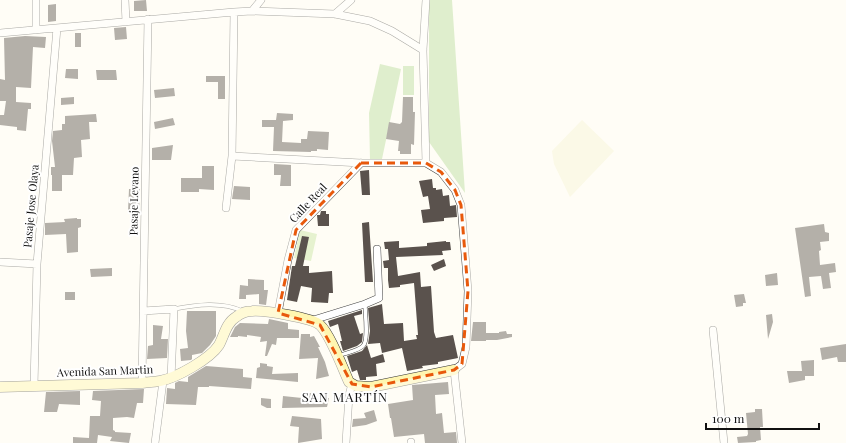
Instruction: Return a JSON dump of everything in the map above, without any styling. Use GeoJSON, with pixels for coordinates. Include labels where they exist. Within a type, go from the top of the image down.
{"type":"FeatureCollection","features":[{"type":"Feature","properties":{"kind":"street"},"geometry":{"type":"LineString","coordinates":[[36,0],[36,30]]}},
{"type":"Feature","properties":{"kind":"street"},"geometry":{"type":"LineString","coordinates":[[125,0],[126,22]]}},
{"type":"Feature","properties":{"kind":"street"},"geometry":{"type":"LineString","coordinates":[[252,11],[261,0]]}},
{"type":"Feature","properties":{"kind":"street"},"geometry":{"type":"LineString","coordinates":[[335,14],[351,0]]}},
{"type":"Feature","properties":{"kind":"street"},"geometry":{"type":"LineString","coordinates":[[426,0],[423,50],[426,163]]}},
{"type":"Feature","properties":{"kind":"street"},"geometry":{"type":"LineString","coordinates":[[0,33],[234,12],[252,11],[335,14],[370,22],[392,31],[423,50]]}},
{"type":"Feature","properties":{"kind":"street"},"geometry":{"type":"LineString","coordinates":[[226,208],[232,156],[234,12]]}},
{"type":"Feature","properties":{"kind":"street","name":"Pasaje Levano"},"geometry":{"type":"LineString","coordinates":[[142,383],[148,19]]}},
{"type":"Feature","properties":{"kind":"street","name":"Pasaje Jose Olaya"},"geometry":{"type":"LineString","coordinates":[[34,386],[37,264],[57,28]]}},
{"type":"Feature","properties":{"kind":"street"},"geometry":{"type":"LineString","coordinates":[[232,156],[361,163],[426,163],[441,172],[455,190],[461,205],[468,291],[466,347],[462,364],[454,370],[371,387],[356,386],[349,382],[326,333],[320,324],[278,313],[254,310],[243,312]]}},
{"type":"Feature","properties":{"kind":"street","name":"Calle Real"},"geometry":{"type":"LineString","coordinates":[[278,313],[288,260],[296,230],[361,163]]}},
{"type":"Feature","properties":{"kind":"street"},"geometry":{"type":"LineString","coordinates":[[310,321],[365,304],[379,298],[377,249]]}},
{"type":"Feature","properties":{"kind":"street"},"geometry":{"type":"LineString","coordinates":[[0,262],[37,264]]}},
{"type":"Feature","properties":{"kind":"street"},"geometry":{"type":"LineString","coordinates":[[143,311],[174,309],[167,379],[155,443]]}},
{"type":"Feature","properties":{"kind":"street","name":"Avenida San Martin"},"geometry":{"type":"LineString","coordinates":[[0,387],[142,383],[167,379],[212,354],[227,327],[234,318],[243,312]]}},
{"type":"Feature","properties":{"kind":"street"},"geometry":{"type":"LineString","coordinates":[[713,330],[724,443]]}},
{"type":"Feature","properties":{"kind":"street"},"geometry":{"type":"LineString","coordinates":[[454,370],[462,443]]}},
{"type":"Feature","properties":{"kind":"street"},"geometry":{"type":"LineString","coordinates":[[346,443],[349,395],[352,384]]}},
{"type":"Feature","properties":{"kind":"lane"},"geometry":{"type":"LineString","coordinates":[[337,356],[362,347],[364,344],[366,336],[365,304]]}},
{"type":"Feature","properties":{"kind":"lane"},"geometry":{"type":"LineString","coordinates":[[174,309],[220,305],[235,308],[243,312]]}},
{"type":"Feature","properties":{"kind":"highlighted area"},"geometry":{"type":"Polygon","coordinates":[[[361,163],[426,163],[441,172],[455,190],[461,205],[468,291],[462,364],[454,370],[371,387],[352,384],[320,325],[278,313],[296,230],[361,163]]]}},
{"type":"Feature","properties":{"kind":"shaded area"},"geometry":{"type":"Polygon","coordinates":[[[582,120],[614,151],[570,197],[554,164],[552,151],[582,120]]]}},
{"type":"Feature","properties":{"kind":"green space"},"geometry":{"type":"Polygon","coordinates":[[[429,0],[452,0],[465,193],[429,142],[429,0]]]}},
{"type":"Feature","properties":{"kind":"green space"},"geometry":{"type":"Polygon","coordinates":[[[380,64],[401,69],[382,159],[370,160],[369,113],[380,64]]]}},
{"type":"Feature","properties":{"kind":"green space"},"geometry":{"type":"Polygon","coordinates":[[[403,66],[414,66],[414,95],[403,95],[403,66]]]}},
{"type":"Feature","properties":{"kind":"green space"},"geometry":{"type":"Polygon","coordinates":[[[300,230],[317,234],[311,261],[294,258],[300,230]]]}},
{"type":"Feature","properties":{"kind":"building"},"geometry":{"type":"Polygon","coordinates":[[[146,0],[147,11],[134,11],[134,1],[146,0]]]}},
{"type":"Feature","properties":{"kind":"building"},"geometry":{"type":"Polygon","coordinates":[[[56,4],[56,21],[48,22],[48,5],[56,4]]]}},
{"type":"Feature","properties":{"kind":"building"},"geometry":{"type":"Polygon","coordinates":[[[126,27],[127,39],[115,40],[114,28],[126,27]]]}},
{"type":"Feature","properties":{"kind":"building"},"geometry":{"type":"Polygon","coordinates":[[[75,33],[81,33],[81,47],[75,47],[75,33]]]}},
{"type":"Feature","properties":{"kind":"building"},"geometry":{"type":"Polygon","coordinates":[[[25,36],[46,37],[45,48],[33,47],[31,88],[16,87],[16,102],[31,103],[31,109],[28,109],[26,131],[17,130],[17,127],[0,125],[0,115],[4,115],[6,101],[0,101],[0,79],[5,80],[4,38],[25,36]]]}},
{"type":"Feature","properties":{"kind":"building"},"geometry":{"type":"Polygon","coordinates":[[[66,69],[78,69],[78,79],[65,78],[66,69]]]}},
{"type":"Feature","properties":{"kind":"building"},"geometry":{"type":"Polygon","coordinates":[[[96,70],[116,70],[117,80],[97,80],[96,70]]]}},
{"type":"Feature","properties":{"kind":"building"},"geometry":{"type":"Polygon","coordinates":[[[206,76],[225,76],[225,99],[218,99],[218,82],[206,82],[206,76]]]}},
{"type":"Feature","properties":{"kind":"building"},"geometry":{"type":"Polygon","coordinates":[[[174,88],[175,96],[155,98],[154,90],[174,88]]]}},
{"type":"Feature","properties":{"kind":"building"},"geometry":{"type":"Polygon","coordinates":[[[74,97],[74,104],[61,105],[61,98],[74,97]]]}},
{"type":"Feature","properties":{"kind":"building"},"geometry":{"type":"Polygon","coordinates":[[[403,97],[413,97],[413,112],[415,112],[414,145],[411,144],[411,154],[400,154],[400,151],[398,151],[399,141],[386,139],[389,122],[400,124],[402,122],[403,97]]]}},
{"type":"Feature","properties":{"kind":"building"},"geometry":{"type":"Polygon","coordinates":[[[277,113],[293,114],[293,120],[283,121],[282,142],[301,143],[301,139],[307,139],[308,131],[329,132],[328,150],[317,149],[317,151],[311,152],[273,151],[274,127],[262,127],[262,120],[276,120],[277,113]]]}},
{"type":"Feature","properties":{"kind":"building"},"geometry":{"type":"Polygon","coordinates":[[[96,114],[97,122],[89,122],[90,139],[81,140],[82,157],[74,158],[73,175],[62,175],[62,191],[52,191],[51,167],[55,167],[52,141],[53,131],[62,130],[62,124],[65,124],[65,116],[96,114]]]}},
{"type":"Feature","properties":{"kind":"building"},"geometry":{"type":"Polygon","coordinates":[[[173,118],[175,125],[155,129],[154,122],[173,118]]]}},
{"type":"Feature","properties":{"kind":"building"},"geometry":{"type":"Polygon","coordinates":[[[173,145],[171,160],[152,160],[152,148],[173,145]]]}},
{"type":"Feature","properties":{"kind":"building"},"geometry":{"type":"Polygon","coordinates":[[[274,164],[291,165],[291,186],[280,186],[281,175],[274,175],[274,164]]]}},
{"type":"Feature","properties":{"kind":"building"},"geometry":{"type":"Polygon","coordinates":[[[202,166],[214,166],[214,190],[199,189],[199,192],[181,192],[181,178],[202,178],[202,166]]]}},
{"type":"Feature","properties":{"kind":"building"},"geometry":{"type":"Polygon","coordinates":[[[369,170],[370,195],[362,195],[360,171],[369,170]]]}},
{"type":"Feature","properties":{"kind":"building"},"geometry":{"type":"Polygon","coordinates":[[[432,179],[433,188],[436,188],[436,190],[442,189],[443,196],[449,195],[450,206],[456,205],[457,217],[444,218],[444,221],[423,223],[421,210],[430,209],[428,196],[423,197],[419,181],[432,179]]]}},
{"type":"Feature","properties":{"kind":"building"},"geometry":{"type":"Polygon","coordinates":[[[234,186],[250,187],[250,200],[232,199],[234,186]]]}},
{"type":"Feature","properties":{"kind":"building"},"geometry":{"type":"Polygon","coordinates":[[[129,189],[140,189],[139,212],[128,212],[129,189]]]}},
{"type":"Feature","properties":{"kind":"building"},"geometry":{"type":"Polygon","coordinates":[[[321,211],[326,211],[326,214],[329,214],[329,226],[318,226],[317,215],[320,215],[321,211]]]}},
{"type":"Feature","properties":{"kind":"building"},"geometry":{"type":"Polygon","coordinates":[[[64,219],[81,219],[81,227],[78,228],[78,252],[67,253],[66,234],[45,235],[45,223],[65,222],[64,219]]]}},
{"type":"Feature","properties":{"kind":"building"},"geometry":{"type":"Polygon","coordinates":[[[369,222],[373,282],[365,282],[362,223],[369,222]]]}},
{"type":"Feature","properties":{"kind":"building"},"geometry":{"type":"Polygon","coordinates":[[[824,224],[825,232],[829,233],[829,241],[820,242],[820,265],[835,263],[836,272],[829,273],[831,288],[823,289],[821,276],[809,277],[811,296],[805,297],[795,228],[824,224]]]}},
{"type":"Feature","properties":{"kind":"building"},"geometry":{"type":"Polygon","coordinates":[[[302,236],[309,237],[303,266],[309,266],[309,273],[332,271],[333,293],[329,293],[328,303],[311,302],[312,288],[301,286],[297,302],[287,300],[292,266],[295,266],[302,236]]]}},
{"type":"Feature","properties":{"kind":"building"},"geometry":{"type":"Polygon","coordinates":[[[399,241],[399,248],[427,246],[427,243],[450,242],[451,250],[442,251],[443,255],[396,257],[398,276],[420,272],[421,287],[431,286],[434,332],[436,338],[453,335],[458,358],[407,371],[402,348],[382,353],[380,343],[368,344],[370,331],[368,308],[382,304],[384,324],[403,323],[404,341],[417,339],[416,335],[418,335],[414,283],[389,288],[388,268],[384,268],[383,261],[389,260],[388,249],[385,249],[384,242],[399,241]]]}},
{"type":"Feature","properties":{"kind":"building"},"geometry":{"type":"Polygon","coordinates":[[[444,259],[446,266],[434,271],[431,265],[444,259]]]}},
{"type":"Feature","properties":{"kind":"building"},"geometry":{"type":"Polygon","coordinates":[[[112,268],[112,276],[91,277],[90,269],[112,268]]]}},
{"type":"Feature","properties":{"kind":"building"},"geometry":{"type":"Polygon","coordinates":[[[777,273],[778,285],[766,286],[765,275],[777,273]]]}},
{"type":"Feature","properties":{"kind":"building"},"geometry":{"type":"Polygon","coordinates":[[[248,279],[264,280],[264,290],[268,290],[266,305],[259,304],[259,294],[246,295],[246,299],[239,299],[240,285],[248,286],[248,279]]]}},
{"type":"Feature","properties":{"kind":"building"},"geometry":{"type":"Polygon","coordinates":[[[65,292],[75,292],[75,300],[65,300],[65,292]]]}},
{"type":"Feature","properties":{"kind":"building"},"geometry":{"type":"Polygon","coordinates":[[[744,294],[746,303],[743,303],[743,306],[736,307],[734,295],[744,294]]]}},
{"type":"Feature","properties":{"kind":"building"},"geometry":{"type":"Polygon","coordinates":[[[362,310],[362,314],[354,316],[360,334],[363,333],[362,342],[357,346],[343,351],[338,324],[330,327],[328,321],[362,310]]]}},
{"type":"Feature","properties":{"kind":"building"},"geometry":{"type":"Polygon","coordinates":[[[187,311],[216,311],[216,336],[202,353],[192,355],[191,360],[181,361],[180,349],[188,348],[186,331],[187,311]]]}},
{"type":"Feature","properties":{"kind":"building"},"geometry":{"type":"Polygon","coordinates":[[[772,314],[773,322],[768,339],[766,315],[772,314]]]}},
{"type":"Feature","properties":{"kind":"building"},"geometry":{"type":"Polygon","coordinates":[[[269,319],[288,323],[288,329],[299,330],[299,338],[277,338],[276,345],[272,344],[267,356],[265,356],[267,341],[260,342],[261,337],[247,335],[247,337],[230,337],[235,327],[240,323],[268,324],[269,319]]]}},
{"type":"Feature","properties":{"kind":"building"},"geometry":{"type":"Polygon","coordinates":[[[473,322],[486,322],[486,333],[499,333],[506,331],[507,334],[512,334],[512,337],[497,340],[471,341],[473,322]]]}},
{"type":"Feature","properties":{"kind":"building"},"geometry":{"type":"Polygon","coordinates":[[[153,325],[163,326],[161,339],[168,339],[167,358],[147,359],[148,346],[153,345],[153,325]]]}},
{"type":"Feature","properties":{"kind":"building"},"geometry":{"type":"Polygon","coordinates":[[[301,334],[310,334],[310,337],[314,336],[320,347],[318,347],[325,362],[329,376],[316,379],[318,358],[299,359],[301,334]]]}},
{"type":"Feature","properties":{"kind":"building"},"geometry":{"type":"Polygon","coordinates":[[[846,344],[846,362],[838,362],[837,357],[822,360],[820,348],[846,344]]]}},
{"type":"Feature","properties":{"kind":"building"},"geometry":{"type":"Polygon","coordinates":[[[367,345],[371,358],[383,354],[385,362],[376,364],[377,376],[366,377],[366,380],[360,380],[357,370],[352,372],[347,356],[362,351],[367,345]]]}},
{"type":"Feature","properties":{"kind":"building"},"geometry":{"type":"Polygon","coordinates":[[[814,360],[814,376],[805,376],[805,380],[789,383],[787,371],[802,371],[801,361],[814,360]]]}},
{"type":"Feature","properties":{"kind":"building"},"geometry":{"type":"Polygon","coordinates":[[[260,363],[273,367],[272,374],[298,373],[298,382],[256,378],[257,368],[260,367],[260,363]]]}},
{"type":"Feature","properties":{"kind":"building"},"geometry":{"type":"Polygon","coordinates":[[[206,366],[243,369],[243,377],[252,378],[251,389],[209,386],[198,387],[196,405],[166,404],[167,388],[175,389],[175,383],[179,381],[188,382],[188,377],[206,366]]]}},
{"type":"Feature","properties":{"kind":"building"},"geometry":{"type":"Polygon","coordinates":[[[448,382],[449,394],[435,395],[436,414],[442,413],[444,433],[456,432],[457,443],[425,443],[424,434],[394,437],[388,404],[413,400],[412,385],[448,382]]]}},
{"type":"Feature","properties":{"kind":"building"},"geometry":{"type":"Polygon","coordinates":[[[144,389],[143,403],[137,403],[134,418],[113,418],[113,430],[115,432],[131,433],[129,443],[110,441],[112,437],[98,435],[97,443],[73,443],[73,437],[89,438],[90,416],[100,416],[101,401],[92,400],[93,391],[144,389]]]}},
{"type":"Feature","properties":{"kind":"building"},"geometry":{"type":"Polygon","coordinates":[[[80,391],[80,405],[59,404],[57,412],[44,412],[46,392],[80,391]]]}},
{"type":"Feature","properties":{"kind":"building"},"geometry":{"type":"Polygon","coordinates":[[[311,393],[310,398],[329,398],[327,407],[282,408],[283,396],[302,398],[302,394],[311,393]]]}},
{"type":"Feature","properties":{"kind":"building"},"geometry":{"type":"Polygon","coordinates":[[[261,398],[271,399],[271,408],[261,405],[261,398]]]}},
{"type":"Feature","properties":{"kind":"building"},"geometry":{"type":"Polygon","coordinates":[[[755,409],[762,409],[763,427],[760,427],[761,440],[756,442],[738,443],[737,437],[747,436],[748,434],[746,413],[755,412],[755,409]]]}},
{"type":"Feature","properties":{"kind":"building"},"geometry":{"type":"Polygon","coordinates":[[[374,410],[377,421],[366,425],[352,427],[353,419],[366,418],[364,413],[374,410]]]}},
{"type":"Feature","properties":{"kind":"building"},"geometry":{"type":"Polygon","coordinates":[[[292,416],[321,419],[322,439],[298,443],[299,427],[290,426],[292,416]]]}},
{"type":"Feature","properties":{"kind":"district","name":"SAN MARTÍN"},"geometry":{"type":"Point","coordinates":[345,397]}}]}
